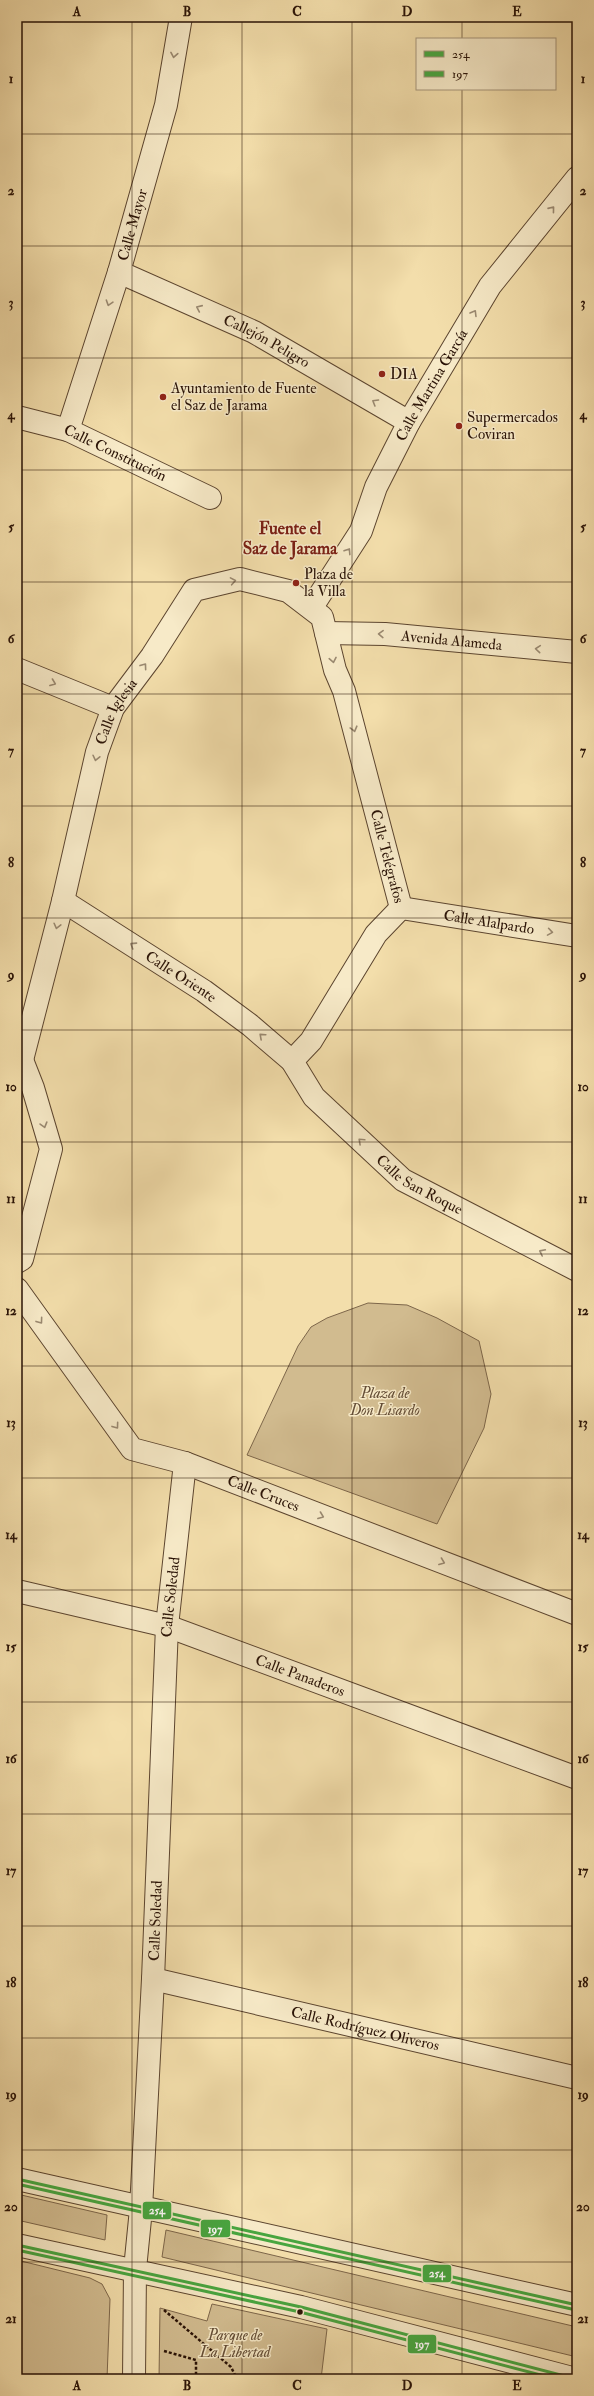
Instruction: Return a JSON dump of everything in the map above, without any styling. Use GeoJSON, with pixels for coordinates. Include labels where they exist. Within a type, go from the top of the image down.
{"type":"FeatureCollection","features":[{"type":"Feature","properties":{"kind":"street","name":"Calle Mayor"},"geometry":{"type":"LineString","coordinates":[[68,430],[119,272],[166,105],[181,17]]}},
{"type":"Feature","properties":{"kind":"street","name":"Calle Martina García"},"geometry":{"type":"LineString","coordinates":[[312,607],[361,531],[376,487],[409,422],[490,286],[577,178]]}},
{"type":"Feature","properties":{"kind":"street","name":"Callejón Peligro"},"geometry":{"type":"LineString","coordinates":[[119,272],[254,332],[409,422]]}},
{"type":"Feature","properties":{"kind":"street","name":"Calle Constitución"},"geometry":{"type":"LineString","coordinates":[[17,417],[68,430],[210,498]]}},
{"type":"Feature","properties":{"kind":"street","name":"Calle Iglesia"},"geometry":{"type":"LineString","coordinates":[[20,1059],[63,901],[97,752],[113,708],[152,656],[194,590],[240,579],[288,591],[312,607],[322,617],[335,670],[344,691]]}},
{"type":"Feature","properties":{"kind":"street","name":"Avenida Alameda"},"geometry":{"type":"LineString","coordinates":[[326,633],[385,634],[577,652]]}},
{"type":"Feature","properties":{"kind":"street"},"geometry":{"type":"LineString","coordinates":[[17,669],[113,708]]}},
{"type":"Feature","properties":{"kind":"street","name":"Calle Telégrafos"},"geometry":{"type":"LineString","coordinates":[[292,1061],[311,1041],[376,934],[401,908],[344,691]]}},
{"type":"Feature","properties":{"kind":"street","name":"Calle Oriente"},"geometry":{"type":"LineString","coordinates":[[63,901],[204,991],[250,1024],[292,1061]]}},
{"type":"Feature","properties":{"kind":"street","name":"Calle Alalpardo"},"geometry":{"type":"LineString","coordinates":[[401,908],[577,935]]}},
{"type":"Feature","properties":{"kind":"street"},"geometry":{"type":"LineString","coordinates":[[17,1262],[22,1259],[51,1149],[33,1088],[20,1059]]}},
{"type":"Feature","properties":{"kind":"street","name":"Calle San Roque"},"geometry":{"type":"LineString","coordinates":[[292,1061],[314,1097],[403,1180],[577,1270]]}},
{"type":"Feature","properties":{"kind":"street","name":"Calle Cruces"},"geometry":{"type":"LineString","coordinates":[[17,1289],[132,1448],[185,1463],[577,1614]]}},
{"type":"Feature","properties":{"kind":"street","name":"Calle Soledad"},"geometry":{"type":"LineString","coordinates":[[134,2379],[135,2270],[141,2209],[153,1979],[167,1626],[185,1463]]}},
{"type":"Feature","properties":{"kind":"street","name":"Calle Panaderos"},"geometry":{"type":"LineString","coordinates":[[17,1591],[167,1626],[577,1778]]}},
{"type":"Feature","properties":{"kind":"street","name":"Calle Rodríguez Oliveros"},"geometry":{"type":"LineString","coordinates":[[153,1979],[577,2078]]}},
{"type":"Feature","properties":{"kind":"street"},"geometry":{"type":"LineString","coordinates":[[17,2179],[141,2209],[577,2305]]}},
{"type":"Feature","properties":{"kind":"street"},"geometry":{"type":"LineString","coordinates":[[17,2245],[301,2307],[576,2379]]}},
{"type":"Feature","properties":{"kind":"path"},"geometry":{"type":"LineString","coordinates":[[160,2308],[231,2367],[237,2379]]}},
{"type":"Feature","properties":{"kind":"path"},"geometry":{"type":"LineString","coordinates":[[159,2349],[196,2360],[196,2379]]}},
{"type":"Feature","properties":{"kind":"green space","name":"Plaza de Don Lisardo"},"geometry":{"type":"Polygon","coordinates":[[[368,1303],[407,1305],[437,1318],[479,1341],[491,1394],[484,1428],[437,1524],[247,1455],[298,1346],[311,1327],[327,1318],[368,1303]]]}},
{"type":"Feature","properties":{"kind":"green space"},"geometry":{"type":"Polygon","coordinates":[[[17,2194],[107,2215],[105,2240],[17,2220],[17,2194]]]}},
{"type":"Feature","properties":{"kind":"green space"},"geometry":{"type":"Polygon","coordinates":[[[166,2230],[577,2327],[577,2357],[162,2257],[166,2230]]]}},
{"type":"Feature","properties":{"kind":"green space"},"geometry":{"type":"Polygon","coordinates":[[[17,2260],[90,2278],[102,2284],[110,2299],[107,2379],[17,2379],[17,2260]]]}},
{"type":"Feature","properties":{"kind":"green space","name":"Parque de La Libertad"},"geometry":{"type":"Polygon","coordinates":[[[212,2304],[327,2329],[321,2379],[159,2379],[160,2308],[207,2321],[212,2304]]]}},
{"type":"Feature","properties":{"kind":"transit line","name":"254"},"geometry":{"type":"LineString","coordinates":[[17,2179],[577,2305]]}},
{"type":"Feature","properties":{"kind":"transit line","name":"197"},"geometry":{"type":"LineString","coordinates":[[17,2184],[576,2310]]}},
{"type":"Feature","properties":{"kind":"transit line","name":"254"},"geometry":{"type":"LineString","coordinates":[[17,2245],[301,2307],[576,2379]]}},
{"type":"Feature","properties":{"kind":"transit line","name":"197"},"geometry":{"type":"LineString","coordinates":[[17,2250],[300,2312],[556,2379]]}},
{"type":"Feature","properties":{"kind":"place","name":"DIA"},"geometry":{"type":"Point","coordinates":[382,374]}},
{"type":"Feature","properties":{"kind":"place","name":"Ayuntamiento de Fuente el Saz de Jarama"},"geometry":{"type":"Point","coordinates":[163,397]}},
{"type":"Feature","properties":{"kind":"place","name":"Supermercados Coviran"},"geometry":{"type":"Point","coordinates":[459,426]}},
{"type":"Feature","properties":{"kind":"place","name":"Plaza de la Villa"},"geometry":{"type":"Point","coordinates":[296,583]}},
{"type":"Feature","properties":{"kind":"district","name":"Fuente el Saz de Jarama"},"geometry":{"type":"Point","coordinates":[290,538]}}]}
